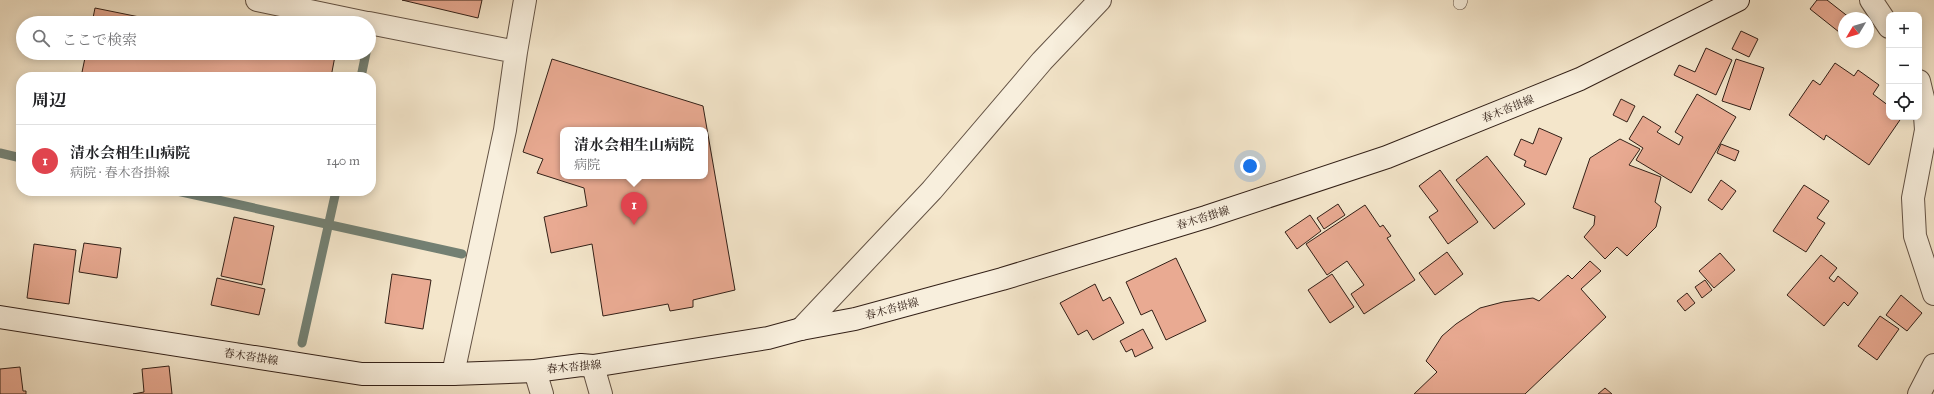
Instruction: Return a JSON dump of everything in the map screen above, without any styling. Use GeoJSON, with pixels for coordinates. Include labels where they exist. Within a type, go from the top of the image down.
{"type":"FeatureCollection","features":[{"type":"Feature","properties":{"kind":"main road"},"geometry":{"type":"LineString","coordinates":[[257,0],[334,16]]}},
{"type":"Feature","properties":{"kind":"main road"},"geometry":{"type":"LineString","coordinates":[[453,374],[505,130],[525,0]]}},
{"type":"Feature","properties":{"kind":"main road"},"geometry":{"type":"LineString","coordinates":[[801,329],[932,190],[1042,61],[1100,0]]}},
{"type":"Feature","properties":{"kind":"main road","name":"春木沓掛線"},"geometry":{"type":"LineString","coordinates":[[0,317],[362,374],[453,374],[535,371],[581,365],[593,366],[768,338],[801,329],[855,319],[1002,279],[1206,217],[1387,157],[1580,79],[1738,0]]}},
{"type":"Feature","properties":{"kind":"main road"},"geometry":{"type":"LineString","coordinates":[[1871,0],[1886,22]]}},
{"type":"Feature","properties":{"kind":"main road"},"geometry":{"type":"LineString","coordinates":[[376,25],[516,52]]}},
{"type":"Feature","properties":{"kind":"main road"},"geometry":{"type":"LineString","coordinates":[[1920,84],[1924,102],[1926,130],[1913,198],[1915,236],[1934,294]]}},
{"type":"Feature","properties":{"kind":"main road"},"geometry":{"type":"LineString","coordinates":[[1919,394],[1934,365]]}},
{"type":"Feature","properties":{"kind":"main road"},"geometry":{"type":"LineString","coordinates":[[593,366],[601,394]]}},
{"type":"Feature","properties":{"kind":"main road"},"geometry":{"type":"LineString","coordinates":[[535,371],[542,394]]}},
{"type":"Feature","properties":{"kind":"building"},"geometry":{"type":"Polygon","coordinates":[[[402,0],[482,0],[478,18],[402,0]]]}},
{"type":"Feature","properties":{"kind":"building"},"geometry":{"type":"Polygon","coordinates":[[[1817,0],[1827,0],[1842,12],[1838,12],[1838,31],[1810,9],[1817,0]]]}},
{"type":"Feature","properties":{"kind":"building"},"geometry":{"type":"Polygon","coordinates":[[[95,8],[134,16],[93,16],[95,8]]]}},
{"type":"Feature","properties":{"kind":"building"},"geometry":{"type":"Polygon","coordinates":[[[1741,31],[1758,39],[1749,57],[1732,49],[1741,31]]]}},
{"type":"Feature","properties":{"kind":"building"},"geometry":{"type":"Polygon","coordinates":[[[1706,48],[1732,60],[1716,95],[1674,75],[1679,65],[1695,72],[1706,48]]]}},
{"type":"Feature","properties":{"kind":"building"},"geometry":{"type":"Polygon","coordinates":[[[552,59],[703,106],[707,127],[560,127],[560,179],[708,179],[708,135],[735,290],[693,300],[693,307],[670,311],[668,304],[603,316],[592,244],[551,253],[544,217],[587,206],[584,188],[537,173],[543,159],[523,152],[552,59]]]}},
{"type":"Feature","properties":{"kind":"building"},"geometry":{"type":"Polygon","coordinates":[[[1736,59],[1764,68],[1750,110],[1722,101],[1736,59]]]}},
{"type":"Feature","properties":{"kind":"building"},"geometry":{"type":"Polygon","coordinates":[[[85,60],[334,60],[332,72],[82,72],[85,60]]]}},
{"type":"Feature","properties":{"kind":"building"},"geometry":{"type":"Polygon","coordinates":[[[1835,63],[1854,76],[1858,70],[1879,85],[1873,94],[1886,104],[1886,120],[1900,120],[1869,165],[1826,135],[1824,140],[1789,115],[1813,80],[1820,85],[1835,63]]]}},
{"type":"Feature","properties":{"kind":"building"},"geometry":{"type":"Polygon","coordinates":[[[1697,94],[1736,117],[1691,193],[1636,160],[1643,148],[1629,139],[1643,116],[1661,127],[1657,132],[1679,145],[1683,137],[1675,132],[1697,94]]]}},
{"type":"Feature","properties":{"kind":"building"},"geometry":{"type":"Polygon","coordinates":[[[1621,99],[1635,106],[1627,122],[1613,115],[1621,99]]]}},
{"type":"Feature","properties":{"kind":"building"},"geometry":{"type":"Polygon","coordinates":[[[1539,128],[1562,138],[1546,175],[1524,166],[1526,161],[1514,155],[1521,139],[1533,144],[1539,128]]]}},
{"type":"Feature","properties":{"kind":"building"},"geometry":{"type":"Polygon","coordinates":[[[1620,139],[1640,149],[1629,165],[1661,177],[1655,202],[1661,207],[1656,227],[1627,256],[1617,247],[1605,259],[1584,237],[1594,225],[1595,216],[1573,208],[1590,158],[1620,139]]]}},
{"type":"Feature","properties":{"kind":"building"},"geometry":{"type":"Polygon","coordinates":[[[1721,144],[1739,151],[1735,161],[1717,153],[1721,144]]]}},
{"type":"Feature","properties":{"kind":"building"},"geometry":{"type":"Polygon","coordinates":[[[1487,156],[1525,204],[1494,229],[1456,180],[1487,156]]]}},
{"type":"Feature","properties":{"kind":"building"},"geometry":{"type":"Polygon","coordinates":[[[1440,170],[1478,222],[1448,244],[1429,217],[1438,211],[1419,186],[1440,170]]]}},
{"type":"Feature","properties":{"kind":"building"},"geometry":{"type":"Polygon","coordinates":[[[1721,180],[1736,191],[1722,210],[1708,200],[1721,180]]]}},
{"type":"Feature","properties":{"kind":"building"},"geometry":{"type":"Polygon","coordinates":[[[1804,185],[1829,201],[1817,218],[1825,223],[1806,252],[1773,231],[1804,185]]]}},
{"type":"Feature","properties":{"kind":"building"},"geometry":{"type":"Polygon","coordinates":[[[1338,204],[1345,215],[1324,229],[1317,218],[1338,204]]]}},
{"type":"Feature","properties":{"kind":"building"},"geometry":{"type":"Polygon","coordinates":[[[1365,205],[1380,227],[1383,225],[1391,236],[1387,238],[1415,280],[1364,314],[1351,294],[1364,285],[1347,261],[1327,275],[1306,244],[1365,205]]]}},
{"type":"Feature","properties":{"kind":"building"},"geometry":{"type":"Polygon","coordinates":[[[1310,215],[1321,231],[1297,249],[1285,232],[1310,215]]]}},
{"type":"Feature","properties":{"kind":"building"},"geometry":{"type":"Polygon","coordinates":[[[234,217],[274,226],[262,285],[221,276],[234,217]]]}},
{"type":"Feature","properties":{"kind":"building"},"geometry":{"type":"Polygon","coordinates":[[[84,243],[121,248],[117,278],[79,272],[84,243]]]}},
{"type":"Feature","properties":{"kind":"building"},"geometry":{"type":"Polygon","coordinates":[[[34,244],[76,250],[69,304],[27,298],[34,244]]]}},
{"type":"Feature","properties":{"kind":"building"},"geometry":{"type":"Polygon","coordinates":[[[1447,252],[1463,274],[1435,295],[1419,273],[1447,252]]]}},
{"type":"Feature","properties":{"kind":"building"},"geometry":{"type":"Polygon","coordinates":[[[1720,253],[1735,270],[1714,288],[1699,271],[1720,253]]]}},
{"type":"Feature","properties":{"kind":"building"},"geometry":{"type":"Polygon","coordinates":[[[1821,255],[1837,268],[1829,278],[1834,282],[1838,276],[1858,293],[1848,306],[1844,302],[1824,326],[1787,295],[1821,255]]]}},
{"type":"Feature","properties":{"kind":"building"},"geometry":{"type":"Polygon","coordinates":[[[1176,258],[1206,321],[1166,340],[1152,310],[1141,315],[1126,282],[1176,258]]]}},
{"type":"Feature","properties":{"kind":"building"},"geometry":{"type":"Polygon","coordinates":[[[1590,261],[1601,271],[1581,289],[1606,317],[1525,394],[1414,394],[1437,372],[1426,361],[1442,336],[1456,324],[1480,308],[1503,302],[1533,298],[1539,301],[1568,275],[1572,279],[1590,261]]]}},
{"type":"Feature","properties":{"kind":"building"},"geometry":{"type":"Polygon","coordinates":[[[392,274],[431,280],[423,329],[385,323],[392,274]]]}},
{"type":"Feature","properties":{"kind":"building"},"geometry":{"type":"Polygon","coordinates":[[[1332,274],[1354,307],[1330,323],[1308,290],[1332,274]]]}},
{"type":"Feature","properties":{"kind":"building"},"geometry":{"type":"Polygon","coordinates":[[[217,278],[265,289],[259,315],[211,305],[217,278]]]}},
{"type":"Feature","properties":{"kind":"building"},"geometry":{"type":"Polygon","coordinates":[[[1705,280],[1712,290],[1702,298],[1695,287],[1705,280]]]}},
{"type":"Feature","properties":{"kind":"building"},"geometry":{"type":"Polygon","coordinates":[[[1095,284],[1103,301],[1110,297],[1124,323],[1093,340],[1087,330],[1078,335],[1060,303],[1095,284]]]}},
{"type":"Feature","properties":{"kind":"building"},"geometry":{"type":"Polygon","coordinates":[[[1687,293],[1695,303],[1685,311],[1677,301],[1687,293]]]}},
{"type":"Feature","properties":{"kind":"building"},"geometry":{"type":"Polygon","coordinates":[[[1901,295],[1922,313],[1907,331],[1886,315],[1901,295]]]}},
{"type":"Feature","properties":{"kind":"building"},"geometry":{"type":"Polygon","coordinates":[[[1880,316],[1899,329],[1877,360],[1858,346],[1880,316]]]}},
{"type":"Feature","properties":{"kind":"building"},"geometry":{"type":"Polygon","coordinates":[[[1143,329],[1153,348],[1135,357],[1132,349],[1126,352],[1120,341],[1143,329]]]}},
{"type":"Feature","properties":{"kind":"building"},"geometry":{"type":"Polygon","coordinates":[[[169,366],[172,394],[133,394],[144,392],[142,369],[169,366]]]}},
{"type":"Feature","properties":{"kind":"building"},"geometry":{"type":"Polygon","coordinates":[[[20,367],[23,391],[26,391],[26,394],[0,394],[0,369],[20,367]]]}},
{"type":"Feature","properties":{"kind":"building"},"geometry":{"type":"Polygon","coordinates":[[[1605,388],[1612,394],[1598,394],[1605,388]]]}},
{"type":"Feature","properties":{"kind":"waterway"},"geometry":{"type":"LineString","coordinates":[[362,72],[365,60]]}},
{"type":"Feature","properties":{"kind":"waterway"},"geometry":{"type":"LineString","coordinates":[[0,153],[16,157]]}},
{"type":"Feature","properties":{"kind":"waterway"},"geometry":{"type":"LineString","coordinates":[[200,196],[462,254]]}},
{"type":"Feature","properties":{"kind":"waterway"},"geometry":{"type":"LineString","coordinates":[[302,343],[335,196]]}},
{"type":"Feature","properties":{"kind":"place","name":"清水会相生山病院"},"geometry":{"type":"Point","coordinates":[634,225]}}]}
